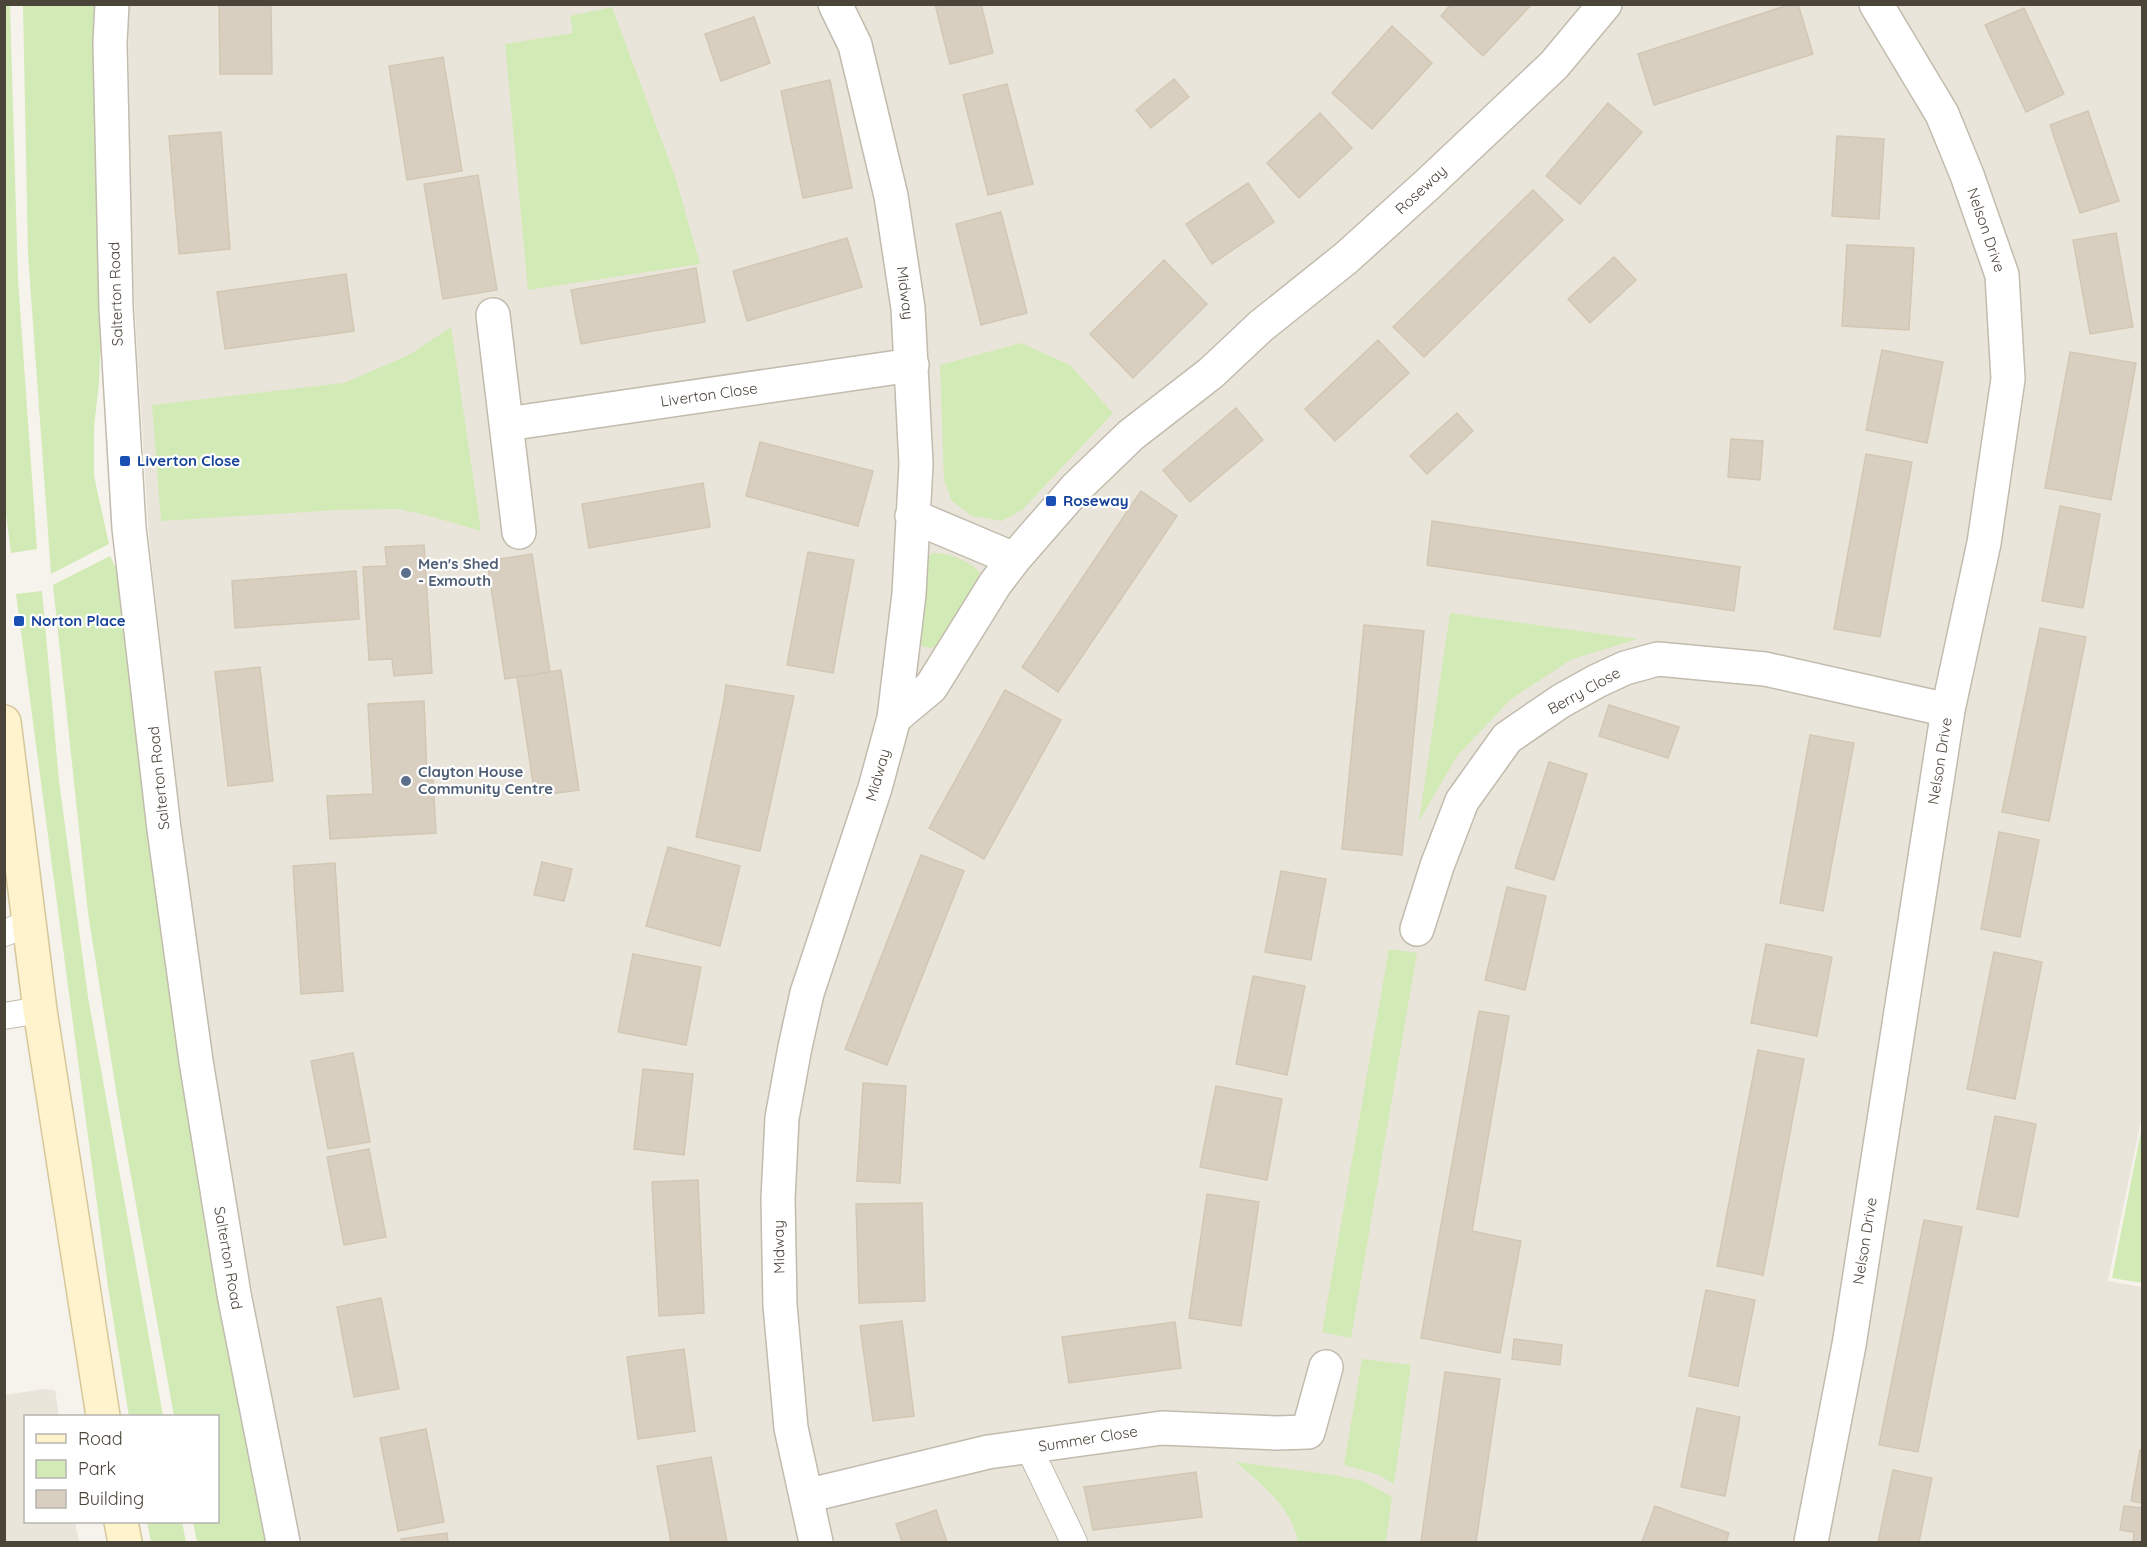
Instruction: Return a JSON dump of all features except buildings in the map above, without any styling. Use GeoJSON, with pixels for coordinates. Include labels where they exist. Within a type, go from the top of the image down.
{"type":"FeatureCollection","features":[{"type":"Feature","properties":{"kind":"main road"},"geometry":{"type":"LineString","coordinates":[[4,722],[17,928],[40,1010],[103,1415]]}},
{"type":"Feature","properties":{"kind":"main road"},"geometry":{"type":"LineString","coordinates":[[121,1523],[125,1542]]}},
{"type":"Feature","properties":{"kind":"street","name":"Salterton Road"},"geometry":{"type":"LineString","coordinates":[[112,4],[110,43],[116,308],[129,528],[164,829],[196,1061],[234,1294],[283,1542]]}},
{"type":"Feature","properties":{"kind":"street","name":"Midway"},"geometry":{"type":"LineString","coordinates":[[816,1542],[791,1428],[780,1305],[778,1198],[782,1118],[807,993],[875,788],[894,718],[909,594],[916,464],[908,308],[891,196],[855,45],[835,4]]}},
{"type":"Feature","properties":{"kind":"street","name":"Roseway"},"geometry":{"type":"LineString","coordinates":[[894,718],[931,687],[995,584],[1075,489],[1131,435],[1211,373],[1261,326],[1346,258],[1428,184],[1554,65],[1605,4]]}},
{"type":"Feature","properties":{"kind":"street","name":"Nelson Drive"},"geometry":{"type":"LineString","coordinates":[[1811,1542],[1849,1345],[1948,710],[1984,543],[2008,379],[2002,275],[1967,175],[1942,114],[1876,4]]}},
{"type":"Feature","properties":{"kind":"street"},"geometry":{"type":"LineString","coordinates":[[493,315],[519,532]]}},
{"type":"Feature","properties":{"kind":"street","name":"Liverton Close"},"geometry":{"type":"LineString","coordinates":[[507,424],[912,365]]}},
{"type":"Feature","properties":{"kind":"street"},"geometry":{"type":"LineString","coordinates":[[912,516],[1014,559]]}},
{"type":"Feature","properties":{"kind":"street","name":"Berry Close"},"geometry":{"type":"LineString","coordinates":[[1417,929],[1437,866],[1462,801],[1507,738],[1561,701],[1625,668],[1658,659],[1765,669],[1948,710]]}},
{"type":"Feature","properties":{"kind":"street","name":"Summer Close"},"geometry":{"type":"LineString","coordinates":[[806,1496],[988,1452],[1162,1428],[1276,1433],[1308,1432],[1326,1367]]}},
{"type":"Feature","properties":{"kind":"lane"},"geometry":{"type":"LineString","coordinates":[[4,1016],[40,1010]]}},
{"type":"Feature","properties":{"kind":"lane"},"geometry":{"type":"LineString","coordinates":[[1029,1448],[1074,1542]]}},
{"type":"Feature","properties":{"kind":"shaded area"},"geometry":{"type":"Polygon","coordinates":[[[128,5],[2142,5],[2142,1116],[2108,1281],[2142,1287],[2142,1542],[299,1542],[237,1211],[188,898],[149,537],[132,266],[128,5]]]}},
{"type":"Feature","properties":{"kind":"shaded area"},"geometry":{"type":"Polygon","coordinates":[[[44,1389],[55,1390],[59,1415],[24,1415],[24,1523],[75,1523],[79,1542],[5,1542],[5,1395],[44,1389]]]}},
{"type":"Feature","properties":{"kind":"green space"},"geometry":{"type":"Polygon","coordinates":[[[4,5],[10,5],[18,280],[37,549],[11,553],[4,497],[4,5]]]}},
{"type":"Feature","properties":{"kind":"green space"},"geometry":{"type":"Polygon","coordinates":[[[23,5],[97,5],[102,309],[99,382],[94,427],[94,476],[109,544],[51,574],[28,254],[23,5]]]}},
{"type":"Feature","properties":{"kind":"green space"},"geometry":{"type":"Polygon","coordinates":[[[612,7],[676,179],[700,264],[528,290],[505,44],[573,33],[570,16],[612,7]]]}},
{"type":"Feature","properties":{"kind":"green space"},"geometry":{"type":"Polygon","coordinates":[[[451,327],[481,531],[398,509],[338,510],[161,521],[152,405],[344,383],[409,355],[451,327]]]}},
{"type":"Feature","properties":{"kind":"green space"},"geometry":{"type":"Polygon","coordinates":[[[1021,343],[1070,365],[1113,413],[1022,510],[1002,521],[972,516],[952,501],[944,480],[940,365],[1021,343]]]}},
{"type":"Feature","properties":{"kind":"green space"},"geometry":{"type":"Polygon","coordinates":[[[933,553],[959,558],[980,573],[975,586],[940,644],[932,648],[924,647],[918,641],[926,564],[933,553]]]}},
{"type":"Feature","properties":{"kind":"green space"},"geometry":{"type":"Polygon","coordinates":[[[110,556],[117,570],[182,1080],[268,1542],[197,1542],[193,1523],[219,1523],[219,1415],[174,1415],[120,1115],[88,913],[53,585],[110,556]]]}},
{"type":"Feature","properties":{"kind":"green space"},"geometry":{"type":"Polygon","coordinates":[[[42,591],[59,781],[88,997],[163,1415],[129,1415],[108,1287],[16,594],[42,591]]]}},
{"type":"Feature","properties":{"kind":"green space"},"geometry":{"type":"Polygon","coordinates":[[[1450,613],[1638,639],[1572,659],[1511,699],[1457,756],[1419,821],[1450,613]]]}},
{"type":"Feature","properties":{"kind":"green space"},"geometry":{"type":"Polygon","coordinates":[[[1389,949],[1417,953],[1351,1338],[1322,1332],[1389,949]]]}},
{"type":"Feature","properties":{"kind":"green space"},"geometry":{"type":"Polygon","coordinates":[[[2142,1126],[2142,1283],[2112,1278],[2142,1126]]]}},
{"type":"Feature","properties":{"kind":"green space"},"geometry":{"type":"Polygon","coordinates":[[[1362,1359],[1411,1365],[1394,1484],[1377,1474],[1344,1465],[1362,1359]]]}},
{"type":"Feature","properties":{"kind":"green space"},"geometry":{"type":"Polygon","coordinates":[[[1236,1462],[1363,1481],[1392,1497],[1386,1542],[1298,1542],[1295,1529],[1283,1507],[1236,1462]]]}},
{"type":"Feature","properties":{"kind":"green space"},"geometry":{"type":"Polygon","coordinates":[[[147,1523],[182,1523],[186,1542],[151,1542],[147,1523]]]}},
{"type":"Feature","properties":{"kind":"place","name":"Liverton Close"},"geometry":{"type":"Point","coordinates":[125,461]}},
{"type":"Feature","properties":{"kind":"place","name":"Roseway"},"geometry":{"type":"Point","coordinates":[1051,501]}},
{"type":"Feature","properties":{"kind":"place","name":"Men's Shed - Exmouth"},"geometry":{"type":"Point","coordinates":[406,573]}},
{"type":"Feature","properties":{"kind":"place","name":"Norton Place"},"geometry":{"type":"Point","coordinates":[19,621]}},
{"type":"Feature","properties":{"kind":"place","name":"Clayton House Community Centre"},"geometry":{"type":"Point","coordinates":[406,781]}}]}
